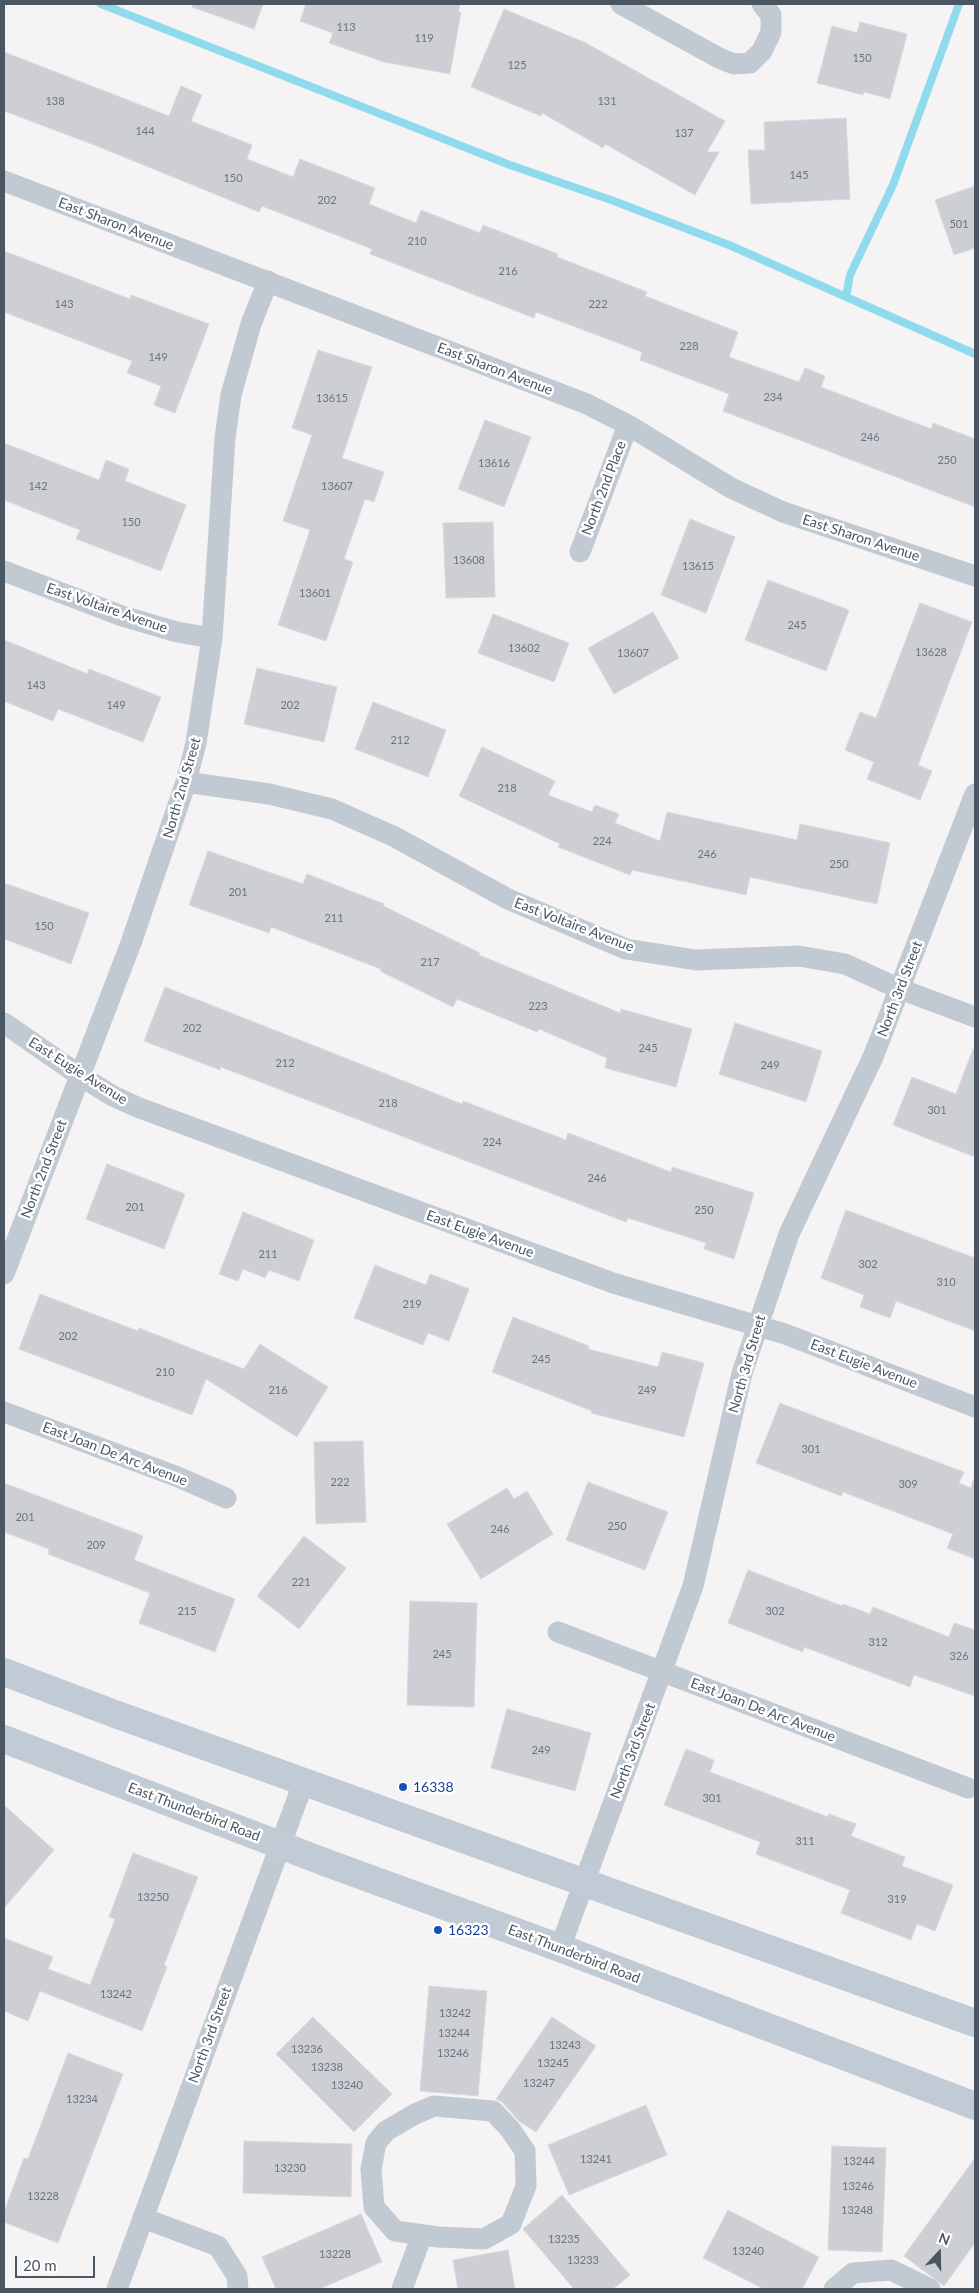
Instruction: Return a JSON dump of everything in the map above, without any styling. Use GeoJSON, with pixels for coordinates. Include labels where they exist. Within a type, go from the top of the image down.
{"type":"FeatureCollection","features":[{"type":"Feature","properties":{"kind":"main road"},"geometry":{"type":"LineString","coordinates":[[4,1672],[975,2023]]}},
{"type":"Feature","properties":{"kind":"main road","name":"East Thunderbird Road"},"geometry":{"type":"LineString","coordinates":[[4,1739],[975,2106]]}},
{"type":"Feature","properties":{"kind":"street"},"geometry":{"type":"LineString","coordinates":[[621,4],[719,58],[734,64],[750,63],[762,51],[771,32],[771,15],[762,4]]}},
{"type":"Feature","properties":{"kind":"street","name":"East Sharon Avenue"},"geometry":{"type":"LineString","coordinates":[[4,181],[587,404],[628,425],[731,488],[783,512],[975,576]]}},
{"type":"Feature","properties":{"kind":"street","name":"North 2nd Street"},"geometry":{"type":"LineString","coordinates":[[4,1274],[131,943],[186,782],[196,743],[212,638],[225,438],[230,395],[251,324],[268,281]]}},
{"type":"Feature","properties":{"kind":"street","name":"North 2nd Place"},"geometry":{"type":"LineString","coordinates":[[580,552],[628,425]]}},
{"type":"Feature","properties":{"kind":"street","name":"East Voltaire Avenue"},"geometry":{"type":"LineString","coordinates":[[4,571],[122,616],[177,632],[212,638]]}},
{"type":"Feature","properties":{"kind":"street","name":"East Voltaire Avenue"},"geometry":{"type":"LineString","coordinates":[[186,782],[269,794],[332,809],[395,837],[508,899],[626,949],[696,960],[798,956],[845,964],[900,989],[975,1018]]}},
{"type":"Feature","properties":{"kind":"street","name":"North 3rd Street"},"geometry":{"type":"LineString","coordinates":[[560,1948],[693,1586],[742,1373],[789,1234],[873,1057],[975,794]]}},
{"type":"Feature","properties":{"kind":"street","name":"East Eugie Avenue"},"geometry":{"type":"LineString","coordinates":[[4,1023],[112,1096],[137,1107],[604,1280],[757,1326],[975,1406]]}},
{"type":"Feature","properties":{"kind":"street","name":"East Joan De Arc Avenue"},"geometry":{"type":"LineString","coordinates":[[4,1412],[178,1477],[226,1498]]}},
{"type":"Feature","properties":{"kind":"street","name":"East Joan De Arc Avenue"},"geometry":{"type":"LineString","coordinates":[[558,1632],[968,1788]]}},
{"type":"Feature","properties":{"kind":"street","name":"North 3rd Street"},"geometry":{"type":"LineString","coordinates":[[117,2289],[304,1781]]}},
{"type":"Feature","properties":{"kind":"street"},"geometry":{"type":"LineString","coordinates":[[434,2106],[493,2111],[510,2129],[524,2152],[526,2186],[510,2224],[484,2239],[422,2235],[395,2231],[374,2207],[370,2169],[376,2143],[386,2131],[434,2106]]}},
{"type":"Feature","properties":{"kind":"street"},"geometry":{"type":"LineString","coordinates":[[143,2218],[218,2246],[237,2276],[238,2289]]}},
{"type":"Feature","properties":{"kind":"street"},"geometry":{"type":"LineString","coordinates":[[402,2289],[422,2235]]}},
{"type":"Feature","properties":{"kind":"street"},"geometry":{"type":"LineString","coordinates":[[834,2289],[853,2273],[891,2270],[930,2289]]}},
{"type":"Feature","properties":{"kind":"building"},"geometry":{"type":"Polygon","coordinates":[[[193,4],[263,4],[254,29],[192,7],[193,4]]]}},
{"type":"Feature","properties":{"kind":"building"},"geometry":{"type":"Polygon","coordinates":[[[306,4],[460,4],[458,12],[461,12],[450,74],[384,62],[329,43],[333,33],[300,21],[306,4]]]}},
{"type":"Feature","properties":{"kind":"building"},"geometry":{"type":"Polygon","coordinates":[[[504,9],[586,43],[725,121],[707,152],[719,152],[695,195],[605,144],[603,148],[542,113],[541,116],[471,87],[504,9]]]}},
{"type":"Feature","properties":{"kind":"building"},"geometry":{"type":"Polygon","coordinates":[[[860,22],[907,34],[890,99],[864,92],[863,95],[817,83],[832,26],[857,33],[860,22]]]}},
{"type":"Feature","properties":{"kind":"building"},"geometry":{"type":"Polygon","coordinates":[[[4,52],[169,116],[181,86],[202,95],[191,121],[252,145],[247,159],[293,177],[300,159],[375,188],[369,204],[416,223],[421,210],[480,233],[483,225],[558,254],[557,257],[647,292],[645,296],[738,332],[729,357],[799,382],[805,368],[825,376],[821,387],[931,429],[933,423],[975,439],[975,507],[723,411],[729,394],[640,360],[642,352],[536,312],[534,318],[370,254],[372,249],[262,206],[259,212],[97,146],[4,111],[4,52]]]}},
{"type":"Feature","properties":{"kind":"building"},"geometry":{"type":"Polygon","coordinates":[[[846,118],[850,199],[751,204],[748,150],[765,150],[764,122],[846,118]]]}},
{"type":"Feature","properties":{"kind":"building"},"geometry":{"type":"Polygon","coordinates":[[[975,186],[975,248],[954,255],[935,200],[975,186]]]}},
{"type":"Feature","properties":{"kind":"building"},"geometry":{"type":"Polygon","coordinates":[[[4,251],[130,299],[131,295],[209,324],[175,413],[154,405],[161,386],[127,373],[132,361],[4,312],[4,251]]]}},
{"type":"Feature","properties":{"kind":"building"},"geometry":{"type":"Polygon","coordinates":[[[318,350],[372,367],[342,458],[384,472],[374,502],[365,499],[344,559],[353,562],[326,641],[278,625],[310,530],[283,521],[312,435],[292,428],[318,350]]]}},
{"type":"Feature","properties":{"kind":"building"},"geometry":{"type":"Polygon","coordinates":[[[485,420],[531,437],[504,507],[458,489],[485,420]]]}},
{"type":"Feature","properties":{"kind":"building"},"geometry":{"type":"Polygon","coordinates":[[[4,443],[99,480],[106,460],[129,469],[125,481],[186,505],[161,571],[76,539],[80,530],[4,500],[4,443]]]}},
{"type":"Feature","properties":{"kind":"building"},"geometry":{"type":"Polygon","coordinates":[[[690,519],[735,537],[706,613],[661,595],[690,519]]]}},
{"type":"Feature","properties":{"kind":"building"},"geometry":{"type":"Polygon","coordinates":[[[493,522],[495,597],[446,598],[443,523],[493,522]]]}},
{"type":"Feature","properties":{"kind":"building"},"geometry":{"type":"Polygon","coordinates":[[[768,580],[849,610],[826,671],[745,640],[768,580]]]}},
{"type":"Feature","properties":{"kind":"building"},"geometry":{"type":"Polygon","coordinates":[[[920,603],[972,622],[918,765],[932,771],[920,800],[867,779],[874,762],[845,750],[860,712],[876,718],[920,603]]]}},
{"type":"Feature","properties":{"kind":"building"},"geometry":{"type":"Polygon","coordinates":[[[653,612],[679,658],[614,694],[588,648],[653,612]]]}},
{"type":"Feature","properties":{"kind":"building"},"geometry":{"type":"Polygon","coordinates":[[[493,614],[569,643],[554,682],[478,653],[493,614]]]}},
{"type":"Feature","properties":{"kind":"building"},"geometry":{"type":"Polygon","coordinates":[[[4,640],[88,674],[89,669],[161,697],[143,742],[58,709],[53,721],[4,701],[4,640]]]}},
{"type":"Feature","properties":{"kind":"building"},"geometry":{"type":"Polygon","coordinates":[[[257,668],[337,687],[324,742],[244,724],[257,668]]]}},
{"type":"Feature","properties":{"kind":"building"},"geometry":{"type":"Polygon","coordinates":[[[373,702],[446,730],[428,777],[355,749],[373,702]]]}},
{"type":"Feature","properties":{"kind":"building"},"geometry":{"type":"Polygon","coordinates":[[[482,747],[555,781],[548,795],[592,812],[595,805],[619,814],[615,823],[660,841],[667,812],[797,840],[800,824],[890,843],[877,904],[750,877],[746,895],[632,870],[630,875],[558,847],[560,844],[459,796],[482,747]]]}},
{"type":"Feature","properties":{"kind":"building"},"geometry":{"type":"Polygon","coordinates":[[[208,851],[303,884],[307,874],[384,904],[383,906],[480,953],[479,955],[620,1013],[621,1009],[692,1029],[676,1087],[605,1068],[607,1058],[539,1029],[537,1032],[457,999],[453,1007],[380,971],[381,969],[271,927],[269,933],[189,905],[208,851]]]}},
{"type":"Feature","properties":{"kind":"building"},"geometry":{"type":"Polygon","coordinates":[[[4,883],[89,913],[71,964],[4,939],[4,883]]]}},
{"type":"Feature","properties":{"kind":"building"},"geometry":{"type":"Polygon","coordinates":[[[165,987],[462,1104],[463,1101],[566,1140],[568,1133],[671,1172],[672,1167],[754,1193],[734,1259],[704,1249],[706,1243],[628,1218],[626,1222],[221,1067],[220,1070],[144,1041],[165,987]]]}},
{"type":"Feature","properties":{"kind":"building"},"geometry":{"type":"Polygon","coordinates":[[[735,1023],[822,1051],[806,1102],[719,1074],[735,1023]]]}},
{"type":"Feature","properties":{"kind":"building"},"geometry":{"type":"Polygon","coordinates":[[[973,1049],[975,1049],[975,1157],[893,1125],[912,1077],[956,1094],[973,1049]]]}},
{"type":"Feature","properties":{"kind":"building"},"geometry":{"type":"Polygon","coordinates":[[[107,1164],[185,1194],[164,1249],[86,1219],[107,1164]]]}},
{"type":"Feature","properties":{"kind":"building"},"geometry":{"type":"Polygon","coordinates":[[[846,1210],[975,1258],[975,1331],[896,1301],[890,1318],[860,1307],[864,1295],[821,1278],[846,1210]]]}},
{"type":"Feature","properties":{"kind":"building"},"geometry":{"type":"Polygon","coordinates":[[[243,1212],[314,1240],[299,1281],[269,1270],[265,1278],[243,1269],[238,1281],[219,1274],[243,1212]]]}},
{"type":"Feature","properties":{"kind":"building"},"geometry":{"type":"Polygon","coordinates":[[[375,1265],[426,1285],[430,1274],[469,1289],[449,1341],[428,1333],[423,1345],[354,1318],[375,1265]]]}},
{"type":"Feature","properties":{"kind":"building"},"geometry":{"type":"Polygon","coordinates":[[[40,1294],[138,1331],[139,1328],[244,1369],[260,1344],[328,1387],[297,1437],[206,1379],[192,1415],[19,1349],[40,1294]]]}},
{"type":"Feature","properties":{"kind":"building"},"geometry":{"type":"Polygon","coordinates":[[[513,1317],[589,1346],[588,1349],[658,1367],[662,1352],[704,1363],[684,1437],[591,1413],[592,1411],[492,1372],[513,1317]]]}},
{"type":"Feature","properties":{"kind":"building"},"geometry":{"type":"Polygon","coordinates":[[[780,1403],[964,1472],[959,1483],[971,1488],[973,1480],[975,1480],[975,1559],[947,1548],[953,1534],[843,1492],[841,1496],[756,1463],[780,1403]]]}},
{"type":"Feature","properties":{"kind":"building"},"geometry":{"type":"Polygon","coordinates":[[[363,1441],[366,1522],[316,1524],[314,1442],[363,1441]]]}},
{"type":"Feature","properties":{"kind":"building"},"geometry":{"type":"Polygon","coordinates":[[[588,1482],[668,1512],[645,1570],[566,1540],[588,1482]]]}},
{"type":"Feature","properties":{"kind":"building"},"geometry":{"type":"Polygon","coordinates":[[[4,1483],[143,1536],[134,1560],[235,1599],[215,1652],[139,1623],[150,1593],[48,1554],[49,1549],[4,1532],[4,1483]]]}},
{"type":"Feature","properties":{"kind":"building"},"geometry":{"type":"Polygon","coordinates":[[[507,1488],[514,1499],[527,1491],[553,1534],[481,1579],[447,1524],[507,1488]]]}},
{"type":"Feature","properties":{"kind":"building"},"geometry":{"type":"Polygon","coordinates":[[[304,1536],[346,1568],[299,1629],[257,1596],[304,1536]]]}},
{"type":"Feature","properties":{"kind":"building"},"geometry":{"type":"Polygon","coordinates":[[[748,1570],[842,1606],[843,1604],[870,1614],[873,1607],[949,1637],[954,1623],[975,1630],[975,1696],[914,1675],[910,1687],[804,1647],[803,1652],[728,1623],[748,1570]]]}},
{"type":"Feature","properties":{"kind":"building"},"geometry":{"type":"Polygon","coordinates":[[[410,1601],[477,1603],[474,1707],[407,1705],[410,1601]]]}},
{"type":"Feature","properties":{"kind":"building"},"geometry":{"type":"Polygon","coordinates":[[[507,1709],[591,1733],[575,1791],[491,1768],[507,1709]]]}},
{"type":"Feature","properties":{"kind":"building"},"geometry":{"type":"Polygon","coordinates":[[[686,1749],[714,1760],[710,1772],[828,1817],[829,1814],[856,1824],[851,1836],[905,1857],[902,1866],[953,1885],[935,1931],[917,1924],[911,1940],[841,1913],[850,1890],[756,1854],[760,1842],[664,1805],[686,1749]]]}},
{"type":"Feature","properties":{"kind":"building"},"geometry":{"type":"Polygon","coordinates":[[[4,1805],[54,1850],[4,1908],[4,1805]]]}},
{"type":"Feature","properties":{"kind":"building"},"geometry":{"type":"Polygon","coordinates":[[[133,1853],[198,1877],[164,1965],[167,1967],[142,2031],[40,1991],[28,2021],[4,2011],[4,1938],[53,1957],[48,1969],[90,1985],[115,1919],[109,1917],[133,1853]]]}},
{"type":"Feature","properties":{"kind":"building"},"geometry":{"type":"Polygon","coordinates":[[[429,1986],[487,1991],[478,2096],[420,2091],[429,1986]]]}},
{"type":"Feature","properties":{"kind":"building"},"geometry":{"type":"Polygon","coordinates":[[[313,2017],[392,2094],[354,2132],[276,2054],[313,2017]]]}},
{"type":"Feature","properties":{"kind":"building"},"geometry":{"type":"Polygon","coordinates":[[[552,2017],[596,2046],[536,2132],[519,2121],[502,2102],[496,2099],[552,2017]]]}},
{"type":"Feature","properties":{"kind":"building"},"geometry":{"type":"Polygon","coordinates":[[[68,2053],[123,2074],[58,2243],[4,2222],[4,2212],[24,2158],[28,2159],[68,2053]]]}},
{"type":"Feature","properties":{"kind":"building"},"geometry":{"type":"Polygon","coordinates":[[[646,2105],[667,2155],[569,2195],[548,2145],[646,2105]]]}},
{"type":"Feature","properties":{"kind":"building"},"geometry":{"type":"Polygon","coordinates":[[[244,2141],[352,2144],[351,2197],[243,2193],[244,2141]]]}},
{"type":"Feature","properties":{"kind":"building"},"geometry":{"type":"Polygon","coordinates":[[[832,2146],[886,2148],[882,2252],[828,2250],[832,2146]]]}},
{"type":"Feature","properties":{"kind":"building"},"geometry":{"type":"Polygon","coordinates":[[[975,2158],[975,2243],[944,2286],[904,2256],[975,2158]]]}},
{"type":"Feature","properties":{"kind":"building"},"geometry":{"type":"Polygon","coordinates":[[[562,2195],[630,2275],[613,2289],[574,2289],[523,2229],[562,2195]]]}},
{"type":"Feature","properties":{"kind":"building"},"geometry":{"type":"Polygon","coordinates":[[[728,2210],[819,2257],[802,2289],[764,2289],[703,2258],[728,2210]]]}},
{"type":"Feature","properties":{"kind":"building"},"geometry":{"type":"Polygon","coordinates":[[[361,2214],[382,2262],[319,2289],[276,2289],[262,2257],[361,2214]]]}},
{"type":"Feature","properties":{"kind":"building"},"geometry":{"type":"Polygon","coordinates":[[[508,2250],[515,2289],[458,2289],[453,2260],[508,2250]]]}},
{"type":"Feature","properties":{"kind":"waterway"},"geometry":{"type":"LineString","coordinates":[[101,4],[510,165],[611,200],[729,245],[975,354]]}},
{"type":"Feature","properties":{"kind":"waterway"},"geometry":{"type":"LineString","coordinates":[[846,297],[850,275],[893,185],[959,4]]}},
{"type":"Feature","properties":{"kind":"place","name":"16338"},"geometry":{"type":"Point","coordinates":[403,1787]}},
{"type":"Feature","properties":{"kind":"place","name":"16323"},"geometry":{"type":"Point","coordinates":[438,1930]}}]}
